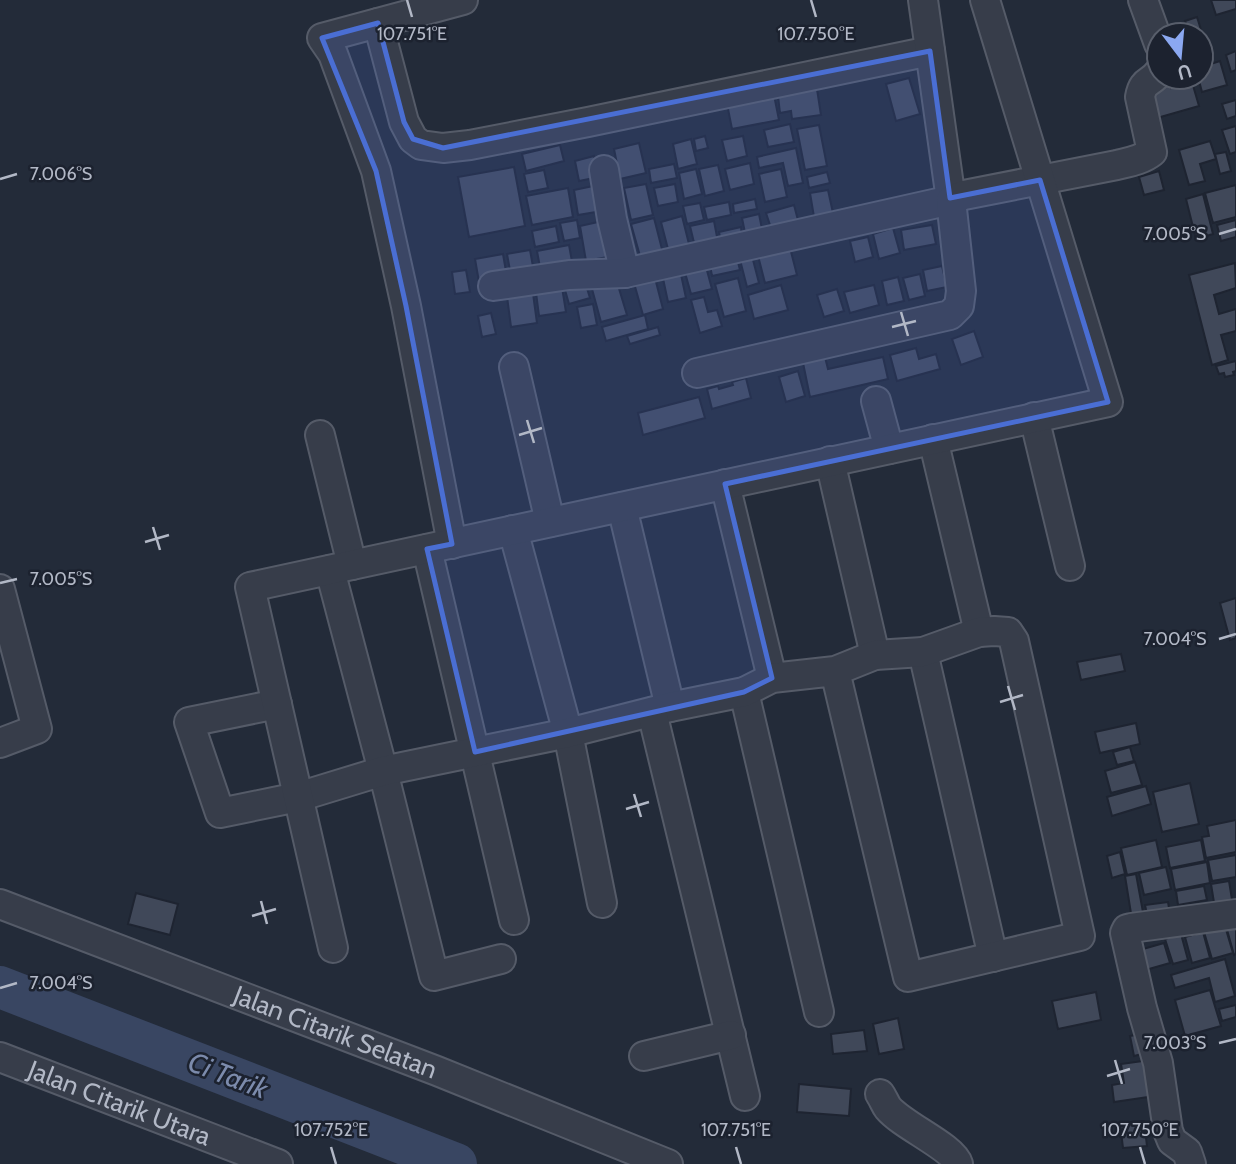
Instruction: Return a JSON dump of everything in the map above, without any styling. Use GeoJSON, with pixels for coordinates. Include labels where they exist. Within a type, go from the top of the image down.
{"type":"FeatureCollection","features":[{"type":"Feature","properties":{"kind":"street"},"geometry":{"type":"LineString","coordinates":[[463,0],[322,38],[333,54],[376,172],[406,306],[440,546],[475,752],[514,920]]}},
{"type":"Feature","properties":{"kind":"street"},"geometry":{"type":"LineString","coordinates":[[697,373],[950,316],[959,306],[961,291],[951,200],[923,0]]}},
{"type":"Feature","properties":{"kind":"street"},"geometry":{"type":"LineString","coordinates":[[333,948],[250,587],[1108,402],[985,0]]}},
{"type":"Feature","properties":{"kind":"street"},"geometry":{"type":"LineString","coordinates":[[1143,0],[1151,21]]}},
{"type":"Feature","properties":{"kind":"street"},"geometry":{"type":"LineString","coordinates":[[378,23],[404,122],[413,139],[421,145],[443,148],[562,127],[930,51]]}},
{"type":"Feature","properties":{"kind":"street"},"geometry":{"type":"LineString","coordinates":[[493,286],[569,275],[625,273],[964,195],[1141,159],[1152,152],[1140,97],[1141,88],[1145,84]]}},
{"type":"Feature","properties":{"kind":"street"},"geometry":{"type":"LineString","coordinates":[[604,170],[625,273]]}},
{"type":"Feature","properties":{"kind":"street"},"geometry":{"type":"LineString","coordinates":[[514,367],[551,522]]}},
{"type":"Feature","properties":{"kind":"street"},"geometry":{"type":"LineString","coordinates":[[876,401],[888,449]]}},
{"type":"Feature","properties":{"kind":"street"},"geometry":{"type":"LineString","coordinates":[[1034,418],[1070,566]]}},
{"type":"Feature","properties":{"kind":"street"},"geometry":{"type":"LineString","coordinates":[[320,435],[341,567],[383,771],[434,976],[501,959]]}},
{"type":"Feature","properties":{"kind":"street"},"geometry":{"type":"LineString","coordinates":[[933,439],[979,632]]}},
{"type":"Feature","properties":{"kind":"street"},"geometry":{"type":"LineString","coordinates":[[830,461],[875,655]]}},
{"type":"Feature","properties":{"kind":"street"},"geometry":{"type":"LineString","coordinates":[[725,484],[772,678]]}},
{"type":"Feature","properties":{"kind":"street"},"geometry":{"type":"LineString","coordinates":[[622,507],[661,709],[745,1096]]}},
{"type":"Feature","properties":{"kind":"street"},"geometry":{"type":"LineString","coordinates":[[513,530],[568,733],[602,903]]}},
{"type":"Feature","properties":{"kind":"street"},"geometry":{"type":"LineString","coordinates":[[0,589],[37,729],[0,743]]}},
{"type":"Feature","properties":{"kind":"street"},"geometry":{"type":"LineString","coordinates":[[277,704],[189,722],[220,813],[298,797],[383,771],[568,733],[661,709],[744,692],[772,678],[835,671],[875,655],[923,652],[979,632],[1008,632],[1014,641],[1080,936],[908,977],[835,671]]}},
{"type":"Feature","properties":{"kind":"street"},"geometry":{"type":"LineString","coordinates":[[923,652],[993,957]]}},
{"type":"Feature","properties":{"kind":"street"},"geometry":{"type":"LineString","coordinates":[[744,692],[819,1012]]}},
{"type":"Feature","properties":{"kind":"street","name":"Jalan Citarik Selatan"},"geometry":{"type":"LineString","coordinates":[[0,904],[437,1071],[668,1164]]}},
{"type":"Feature","properties":{"kind":"street"},"geometry":{"type":"LineString","coordinates":[[1191,1164],[1187,1152],[1169,1136],[1158,1063],[1125,933],[1132,928],[1236,914]]}},
{"type":"Feature","properties":{"kind":"street"},"geometry":{"type":"LineString","coordinates":[[644,1056],[731,1035]]}},
{"type":"Feature","properties":{"kind":"street","name":"Jalan Citarik Utara"},"geometry":{"type":"LineString","coordinates":[[0,1057],[278,1164]]}},
{"type":"Feature","properties":{"kind":"street"},"geometry":{"type":"LineString","coordinates":[[880,1094],[888,1108],[907,1125],[956,1158],[958,1164]]}},
{"type":"Feature","properties":{"kind":"highlighted area"},"geometry":{"type":"Polygon","coordinates":[[[378,23],[404,122],[413,139],[443,148],[930,51],[950,198],[1040,180],[1108,402],[725,484],[772,678],[744,692],[475,752],[427,549],[452,544],[406,306],[376,171],[322,38],[378,23]]]}},
{"type":"Feature","properties":{"kind":"building"},"geometry":{"type":"Polygon","coordinates":[[[1211,0],[1236,0],[1236,9],[1216,15],[1211,0]]]}},
{"type":"Feature","properties":{"kind":"building"},"geometry":{"type":"Polygon","coordinates":[[[1236,51],[1236,70],[1231,72],[1226,55],[1236,51]]]}},
{"type":"Feature","properties":{"kind":"building"},"geometry":{"type":"Polygon","coordinates":[[[1220,61],[1227,85],[1215,88],[1215,63],[1220,61]]]}},
{"type":"Feature","properties":{"kind":"building"},"geometry":{"type":"Polygon","coordinates":[[[909,78],[920,114],[896,121],[886,84],[909,78]]]}},
{"type":"Feature","properties":{"kind":"building"},"geometry":{"type":"Polygon","coordinates":[[[817,89],[821,115],[792,119],[791,111],[780,113],[778,96],[817,89]]]}},
{"type":"Feature","properties":{"kind":"building"},"geometry":{"type":"Polygon","coordinates":[[[1150,91],[1195,91],[1199,106],[1157,118],[1150,91]]]}},
{"type":"Feature","properties":{"kind":"building"},"geometry":{"type":"Polygon","coordinates":[[[774,95],[779,120],[732,129],[727,104],[774,95]]]}},
{"type":"Feature","properties":{"kind":"building"},"geometry":{"type":"Polygon","coordinates":[[[1236,100],[1236,116],[1227,119],[1222,104],[1236,100]]]}},
{"type":"Feature","properties":{"kind":"building"},"geometry":{"type":"Polygon","coordinates":[[[790,124],[794,142],[768,147],[764,130],[790,124]]]}},
{"type":"Feature","properties":{"kind":"building"},"geometry":{"type":"Polygon","coordinates":[[[819,125],[827,166],[805,170],[797,129],[819,125]]]}},
{"type":"Feature","properties":{"kind":"building"},"geometry":{"type":"Polygon","coordinates":[[[1236,126],[1236,152],[1230,154],[1222,130],[1236,126]]]}},
{"type":"Feature","properties":{"kind":"building"},"geometry":{"type":"Polygon","coordinates":[[[705,136],[708,148],[696,151],[694,139],[705,136]]]}},
{"type":"Feature","properties":{"kind":"building"},"geometry":{"type":"Polygon","coordinates":[[[743,136],[747,156],[727,161],[722,140],[743,136]]]}},
{"type":"Feature","properties":{"kind":"building"},"geometry":{"type":"Polygon","coordinates":[[[691,139],[697,164],[678,169],[673,144],[691,139]]]}},
{"type":"Feature","properties":{"kind":"building"},"geometry":{"type":"Polygon","coordinates":[[[1210,141],[1216,159],[1200,164],[1205,181],[1189,185],[1179,150],[1210,141]]]}},
{"type":"Feature","properties":{"kind":"building"},"geometry":{"type":"Polygon","coordinates":[[[639,143],[646,173],[620,179],[614,149],[639,143]]]}},
{"type":"Feature","properties":{"kind":"building"},"geometry":{"type":"Polygon","coordinates":[[[560,145],[564,161],[526,171],[522,154],[560,145]]]}},
{"type":"Feature","properties":{"kind":"building"},"geometry":{"type":"Polygon","coordinates":[[[796,148],[803,183],[788,186],[783,163],[759,168],[757,157],[796,148]]]}},
{"type":"Feature","properties":{"kind":"building"},"geometry":{"type":"Polygon","coordinates":[[[1226,152],[1231,171],[1220,174],[1215,154],[1226,152]]]}},
{"type":"Feature","properties":{"kind":"building"},"geometry":{"type":"Polygon","coordinates":[[[594,156],[599,177],[579,181],[575,161],[594,156]]]}},
{"type":"Feature","properties":{"kind":"building"},"geometry":{"type":"Polygon","coordinates":[[[750,163],[754,184],[730,190],[725,169],[750,163]]]}},
{"type":"Feature","properties":{"kind":"building"},"geometry":{"type":"Polygon","coordinates":[[[674,164],[677,178],[651,183],[649,169],[674,164]]]}},
{"type":"Feature","properties":{"kind":"building"},"geometry":{"type":"Polygon","coordinates":[[[718,165],[724,191],[705,196],[699,169],[718,165]]]}},
{"type":"Feature","properties":{"kind":"building"},"geometry":{"type":"Polygon","coordinates":[[[514,167],[525,226],[469,237],[458,177],[514,167]]]}},
{"type":"Feature","properties":{"kind":"building"},"geometry":{"type":"Polygon","coordinates":[[[696,169],[702,194],[684,199],[679,173],[696,169]]]}},
{"type":"Feature","properties":{"kind":"building"},"geometry":{"type":"Polygon","coordinates":[[[781,169],[787,197],[765,202],[759,174],[781,169]]]}},
{"type":"Feature","properties":{"kind":"building"},"geometry":{"type":"Polygon","coordinates":[[[544,170],[548,188],[528,192],[524,174],[544,170]]]}},
{"type":"Feature","properties":{"kind":"building"},"geometry":{"type":"Polygon","coordinates":[[[1159,171],[1164,190],[1144,195],[1139,177],[1159,171]]]}},
{"type":"Feature","properties":{"kind":"building"},"geometry":{"type":"Polygon","coordinates":[[[827,172],[830,183],[809,188],[807,177],[827,172]]]}},
{"type":"Feature","properties":{"kind":"building"},"geometry":{"type":"Polygon","coordinates":[[[646,184],[653,215],[631,220],[624,188],[646,184]]]}},
{"type":"Feature","properties":{"kind":"building"},"geometry":{"type":"Polygon","coordinates":[[[675,184],[678,202],[658,206],[654,188],[675,184]]]}},
{"type":"Feature","properties":{"kind":"building"},"geometry":{"type":"Polygon","coordinates":[[[598,185],[602,211],[578,215],[574,190],[598,185]]]}},
{"type":"Feature","properties":{"kind":"building"},"geometry":{"type":"Polygon","coordinates":[[[1236,185],[1236,217],[1213,223],[1205,193],[1236,185]]]}},
{"type":"Feature","properties":{"kind":"building"},"geometry":{"type":"Polygon","coordinates":[[[568,188],[573,217],[532,225],[526,196],[568,188]]]}},
{"type":"Feature","properties":{"kind":"building"},"geometry":{"type":"Polygon","coordinates":[[[828,190],[833,213],[814,217],[810,193],[828,190]]]}},
{"type":"Feature","properties":{"kind":"building"},"geometry":{"type":"Polygon","coordinates":[[[1203,194],[1213,234],[1196,239],[1186,199],[1203,194]]]}},
{"type":"Feature","properties":{"kind":"building"},"geometry":{"type":"Polygon","coordinates":[[[755,199],[757,209],[734,213],[733,204],[755,199]]]}},
{"type":"Feature","properties":{"kind":"building"},"geometry":{"type":"Polygon","coordinates":[[[729,202],[731,215],[707,220],[704,207],[729,202]]]}},
{"type":"Feature","properties":{"kind":"building"},"geometry":{"type":"Polygon","coordinates":[[[700,203],[704,220],[687,224],[683,206],[700,203]]]}},
{"type":"Feature","properties":{"kind":"building"},"geometry":{"type":"Polygon","coordinates":[[[794,205],[799,224],[772,231],[766,213],[794,205]]]}},
{"type":"Feature","properties":{"kind":"building"},"geometry":{"type":"Polygon","coordinates":[[[759,214],[763,234],[746,238],[742,218],[759,214]]]}},
{"type":"Feature","properties":{"kind":"building"},"geometry":{"type":"Polygon","coordinates":[[[682,216],[690,248],[669,253],[661,222],[682,216]]]}},
{"type":"Feature","properties":{"kind":"building"},"geometry":{"type":"Polygon","coordinates":[[[654,218],[664,257],[642,263],[631,224],[654,218]]]}},
{"type":"Feature","properties":{"kind":"building"},"geometry":{"type":"Polygon","coordinates":[[[577,220],[580,238],[564,241],[560,223],[577,220]]]}},
{"type":"Feature","properties":{"kind":"building"},"geometry":{"type":"Polygon","coordinates":[[[607,220],[613,256],[586,261],[580,226],[607,220]]]}},
{"type":"Feature","properties":{"kind":"building"},"geometry":{"type":"Polygon","coordinates":[[[1236,220],[1236,237],[1221,241],[1217,225],[1236,220]]]}},
{"type":"Feature","properties":{"kind":"building"},"geometry":{"type":"Polygon","coordinates":[[[714,221],[718,242],[695,247],[690,226],[714,221]]]}},
{"type":"Feature","properties":{"kind":"building"},"geometry":{"type":"Polygon","coordinates":[[[932,225],[936,244],[904,250],[901,230],[932,225]]]}},
{"type":"Feature","properties":{"kind":"building"},"geometry":{"type":"Polygon","coordinates":[[[556,226],[559,242],[535,247],[532,231],[556,226]]]}},
{"type":"Feature","properties":{"kind":"building"},"geometry":{"type":"Polygon","coordinates":[[[741,227],[742,237],[721,242],[719,232],[741,227]]]}},
{"type":"Feature","properties":{"kind":"building"},"geometry":{"type":"Polygon","coordinates":[[[893,228],[900,253],[879,259],[873,234],[893,228]]]}},
{"type":"Feature","properties":{"kind":"building"},"geometry":{"type":"Polygon","coordinates":[[[868,237],[873,257],[855,262],[850,241],[868,237]]]}},
{"type":"Feature","properties":{"kind":"building"},"geometry":{"type":"Polygon","coordinates":[[[788,240],[797,275],[765,283],[756,248],[788,240]]]}},
{"type":"Feature","properties":{"kind":"building"},"geometry":{"type":"Polygon","coordinates":[[[569,245],[573,267],[541,273],[537,251],[569,245]]]}},
{"type":"Feature","properties":{"kind":"building"},"geometry":{"type":"Polygon","coordinates":[[[530,250],[534,272],[511,276],[507,254],[530,250]]]}},
{"type":"Feature","properties":{"kind":"building"},"geometry":{"type":"Polygon","coordinates":[[[751,252],[759,283],[747,287],[739,256],[751,252]]]}},
{"type":"Feature","properties":{"kind":"building"},"geometry":{"type":"Polygon","coordinates":[[[503,254],[507,277],[479,282],[475,259],[503,254]]]}},
{"type":"Feature","properties":{"kind":"building"},"geometry":{"type":"Polygon","coordinates":[[[736,254],[740,270],[712,276],[709,260],[736,254]]]}},
{"type":"Feature","properties":{"kind":"building"},"geometry":{"type":"Polygon","coordinates":[[[705,263],[712,289],[691,294],[684,269],[705,263]]]}},
{"type":"Feature","properties":{"kind":"building"},"geometry":{"type":"Polygon","coordinates":[[[1235,263],[1236,288],[1214,295],[1219,314],[1236,309],[1236,331],[1221,335],[1228,360],[1212,365],[1189,275],[1235,263]]]}},
{"type":"Feature","properties":{"kind":"building"},"geometry":{"type":"Polygon","coordinates":[[[679,265],[686,298],[668,302],[661,269],[679,265]]]}},
{"type":"Feature","properties":{"kind":"building"},"geometry":{"type":"Polygon","coordinates":[[[942,266],[947,287],[927,291],[923,270],[942,266]]]}},
{"type":"Feature","properties":{"kind":"building"},"geometry":{"type":"Polygon","coordinates":[[[466,270],[470,292],[455,294],[452,272],[466,270]]]}},
{"type":"Feature","properties":{"kind":"building"},"geometry":{"type":"Polygon","coordinates":[[[920,274],[925,296],[909,300],[903,278],[920,274]]]}},
{"type":"Feature","properties":{"kind":"building"},"geometry":{"type":"Polygon","coordinates":[[[898,277],[904,301],[887,305],[882,281],[898,277]]]}},
{"type":"Feature","properties":{"kind":"building"},"geometry":{"type":"Polygon","coordinates":[[[655,278],[663,309],[643,315],[634,283],[655,278]]]}},
{"type":"Feature","properties":{"kind":"building"},"geometry":{"type":"Polygon","coordinates":[[[738,278],[746,311],[724,317],[715,284],[738,278]]]}},
{"type":"Feature","properties":{"kind":"building"},"geometry":{"type":"Polygon","coordinates":[[[561,281],[566,312],[539,316],[535,285],[561,281]]]}},
{"type":"Feature","properties":{"kind":"building"},"geometry":{"type":"Polygon","coordinates":[[[617,282],[627,315],[601,322],[592,289],[617,282]]]}},
{"type":"Feature","properties":{"kind":"building"},"geometry":{"type":"Polygon","coordinates":[[[586,285],[590,298],[569,304],[565,290],[586,285]]]}},
{"type":"Feature","properties":{"kind":"building"},"geometry":{"type":"Polygon","coordinates":[[[781,285],[788,310],[754,319],[748,295],[781,285]]]}},
{"type":"Feature","properties":{"kind":"building"},"geometry":{"type":"Polygon","coordinates":[[[874,285],[879,305],[850,313],[844,292],[874,285]]]}},
{"type":"Feature","properties":{"kind":"building"},"geometry":{"type":"Polygon","coordinates":[[[532,286],[537,323],[511,327],[506,289],[532,286]]]}},
{"type":"Feature","properties":{"kind":"building"},"geometry":{"type":"Polygon","coordinates":[[[837,289],[844,311],[824,317],[817,295],[837,289]]]}},
{"type":"Feature","properties":{"kind":"building"},"geometry":{"type":"Polygon","coordinates":[[[704,297],[708,312],[717,310],[722,326],[700,333],[691,300],[704,297]]]}},
{"type":"Feature","properties":{"kind":"building"},"geometry":{"type":"Polygon","coordinates":[[[593,304],[597,325],[581,328],[577,307],[593,304]]]}},
{"type":"Feature","properties":{"kind":"building"},"geometry":{"type":"Polygon","coordinates":[[[491,313],[496,334],[482,337],[478,316],[491,313]]]}},
{"type":"Feature","properties":{"kind":"building"},"geometry":{"type":"Polygon","coordinates":[[[645,315],[648,329],[606,341],[602,327],[645,315]]]}},
{"type":"Feature","properties":{"kind":"building"},"geometry":{"type":"Polygon","coordinates":[[[658,327],[660,335],[630,344],[627,336],[658,327]]]}},
{"type":"Feature","properties":{"kind":"building"},"geometry":{"type":"Polygon","coordinates":[[[974,331],[983,357],[961,365],[952,339],[974,331]]]}},
{"type":"Feature","properties":{"kind":"building"},"geometry":{"type":"Polygon","coordinates":[[[916,348],[919,359],[936,354],[940,369],[897,381],[890,355],[916,348]]]}},
{"type":"Feature","properties":{"kind":"building"},"geometry":{"type":"Polygon","coordinates":[[[824,353],[828,369],[883,357],[888,379],[810,397],[802,358],[824,353]]]}},
{"type":"Feature","properties":{"kind":"building"},"geometry":{"type":"Polygon","coordinates":[[[1236,361],[1234,375],[1225,377],[1224,373],[1219,374],[1216,366],[1236,361]]]}},
{"type":"Feature","properties":{"kind":"building"},"geometry":{"type":"Polygon","coordinates":[[[798,371],[805,396],[786,402],[779,377],[798,371]]]}},
{"type":"Feature","properties":{"kind":"building"},"geometry":{"type":"Polygon","coordinates":[[[746,378],[751,398],[712,409],[707,389],[718,386],[719,389],[746,378]]]}},
{"type":"Feature","properties":{"kind":"building"},"geometry":{"type":"Polygon","coordinates":[[[699,397],[705,418],[643,435],[638,413],[699,397]]]}},
{"type":"Feature","properties":{"kind":"building"},"geometry":{"type":"Polygon","coordinates":[[[1236,598],[1236,638],[1230,640],[1220,603],[1236,598]]]}},
{"type":"Feature","properties":{"kind":"building"},"geometry":{"type":"Polygon","coordinates":[[[1121,654],[1125,671],[1081,680],[1077,662],[1121,654]]]}},
{"type":"Feature","properties":{"kind":"building"},"geometry":{"type":"Polygon","coordinates":[[[1136,723],[1140,744],[1100,753],[1095,732],[1136,723]]]}},
{"type":"Feature","properties":{"kind":"building"},"geometry":{"type":"Polygon","coordinates":[[[1130,747],[1134,761],[1117,765],[1113,752],[1130,747]]]}},
{"type":"Feature","properties":{"kind":"building"},"geometry":{"type":"Polygon","coordinates":[[[1135,762],[1142,785],[1111,793],[1105,771],[1135,762]]]}},
{"type":"Feature","properties":{"kind":"building"},"geometry":{"type":"Polygon","coordinates":[[[1190,783],[1199,824],[1162,832],[1153,792],[1190,783]]]}},
{"type":"Feature","properties":{"kind":"building"},"geometry":{"type":"Polygon","coordinates":[[[1146,786],[1151,804],[1112,816],[1107,797],[1146,786]]]}},
{"type":"Feature","properties":{"kind":"building"},"geometry":{"type":"Polygon","coordinates":[[[1236,820],[1236,852],[1206,858],[1202,837],[1209,836],[1207,826],[1236,820]]]}},
{"type":"Feature","properties":{"kind":"building"},"geometry":{"type":"Polygon","coordinates":[[[1156,840],[1162,867],[1127,875],[1121,848],[1156,840]]]}},
{"type":"Feature","properties":{"kind":"building"},"geometry":{"type":"Polygon","coordinates":[[[1201,840],[1205,861],[1170,868],[1166,847],[1201,840]]]}},
{"type":"Feature","properties":{"kind":"building"},"geometry":{"type":"Polygon","coordinates":[[[1120,852],[1125,874],[1112,878],[1107,856],[1120,852]]]}},
{"type":"Feature","properties":{"kind":"building"},"geometry":{"type":"Polygon","coordinates":[[[1236,855],[1236,877],[1212,881],[1208,860],[1236,855]]]}},
{"type":"Feature","properties":{"kind":"building"},"geometry":{"type":"Polygon","coordinates":[[[1207,862],[1210,883],[1175,890],[1171,869],[1207,862]]]}},
{"type":"Feature","properties":{"kind":"building"},"geometry":{"type":"Polygon","coordinates":[[[1166,867],[1171,889],[1144,895],[1139,873],[1166,867]]]}},
{"type":"Feature","properties":{"kind":"building"},"geometry":{"type":"Polygon","coordinates":[[[1136,874],[1145,923],[1133,926],[1125,876],[1136,874]]]}},
{"type":"Feature","properties":{"kind":"building"},"geometry":{"type":"Polygon","coordinates":[[[1229,881],[1234,912],[1216,915],[1211,884],[1229,881]]]}},
{"type":"Feature","properties":{"kind":"building"},"geometry":{"type":"Polygon","coordinates":[[[1204,886],[1207,900],[1178,905],[1176,891],[1204,886]]]}},
{"type":"Feature","properties":{"kind":"building"},"geometry":{"type":"Polygon","coordinates":[[[136,893],[178,904],[170,935],[128,924],[136,893]]]}},
{"type":"Feature","properties":{"kind":"building"},"geometry":{"type":"Polygon","coordinates":[[[1168,902],[1171,920],[1149,924],[1145,905],[1168,902]]]}},
{"type":"Feature","properties":{"kind":"building"},"geometry":{"type":"Polygon","coordinates":[[[1236,924],[1236,954],[1234,955],[1226,926],[1236,924]]]}},
{"type":"Feature","properties":{"kind":"building"},"geometry":{"type":"Polygon","coordinates":[[[1225,926],[1233,953],[1212,959],[1204,932],[1225,926]]]}},
{"type":"Feature","properties":{"kind":"building"},"geometry":{"type":"Polygon","coordinates":[[[1203,932],[1210,958],[1192,963],[1185,937],[1203,932]]]}},
{"type":"Feature","properties":{"kind":"building"},"geometry":{"type":"Polygon","coordinates":[[[1181,934],[1188,960],[1173,964],[1165,939],[1181,934]]]}},
{"type":"Feature","properties":{"kind":"building"},"geometry":{"type":"Polygon","coordinates":[[[1164,943],[1170,963],[1142,971],[1136,951],[1164,943]]]}},
{"type":"Feature","properties":{"kind":"building"},"geometry":{"type":"Polygon","coordinates":[[[1225,959],[1235,996],[1215,1002],[1209,978],[1175,988],[1171,975],[1225,959]]]}},
{"type":"Feature","properties":{"kind":"building"},"geometry":{"type":"Polygon","coordinates":[[[1210,990],[1221,1026],[1185,1036],[1175,1000],[1210,990]]]}},
{"type":"Feature","properties":{"kind":"building"},"geometry":{"type":"Polygon","coordinates":[[[1096,992],[1101,1020],[1058,1029],[1052,1001],[1096,992]]]}},
{"type":"Feature","properties":{"kind":"building"},"geometry":{"type":"Polygon","coordinates":[[[1236,1005],[1236,1017],[1222,1021],[1219,1009],[1236,1005]]]}},
{"type":"Feature","properties":{"kind":"building"},"geometry":{"type":"Polygon","coordinates":[[[898,1018],[904,1049],[879,1054],[873,1024],[898,1018]]]}},
{"type":"Feature","properties":{"kind":"building"},"geometry":{"type":"Polygon","coordinates":[[[864,1030],[867,1051],[833,1054],[831,1034],[864,1030]]]}},
{"type":"Feature","properties":{"kind":"building"},"geometry":{"type":"Polygon","coordinates":[[[1147,1033],[1150,1052],[1134,1056],[1130,1036],[1147,1033]]]}},
{"type":"Feature","properties":{"kind":"building"},"geometry":{"type":"Polygon","coordinates":[[[1150,1060],[1155,1096],[1114,1102],[1112,1085],[1124,1083],[1121,1064],[1150,1060]]]}},
{"type":"Feature","properties":{"kind":"building"},"geometry":{"type":"Polygon","coordinates":[[[799,1084],[851,1089],[849,1116],[797,1112],[799,1084]]]}},
{"type":"Feature","properties":{"kind":"building"},"geometry":{"type":"Polygon","coordinates":[[[1144,1121],[1147,1146],[1123,1148],[1120,1123],[1144,1121]]]}},
{"type":"Feature","properties":{"kind":"waterway","name":"Ci Tarik"},"geometry":{"type":"LineString","coordinates":[[0,987],[456,1164]]}}]}
